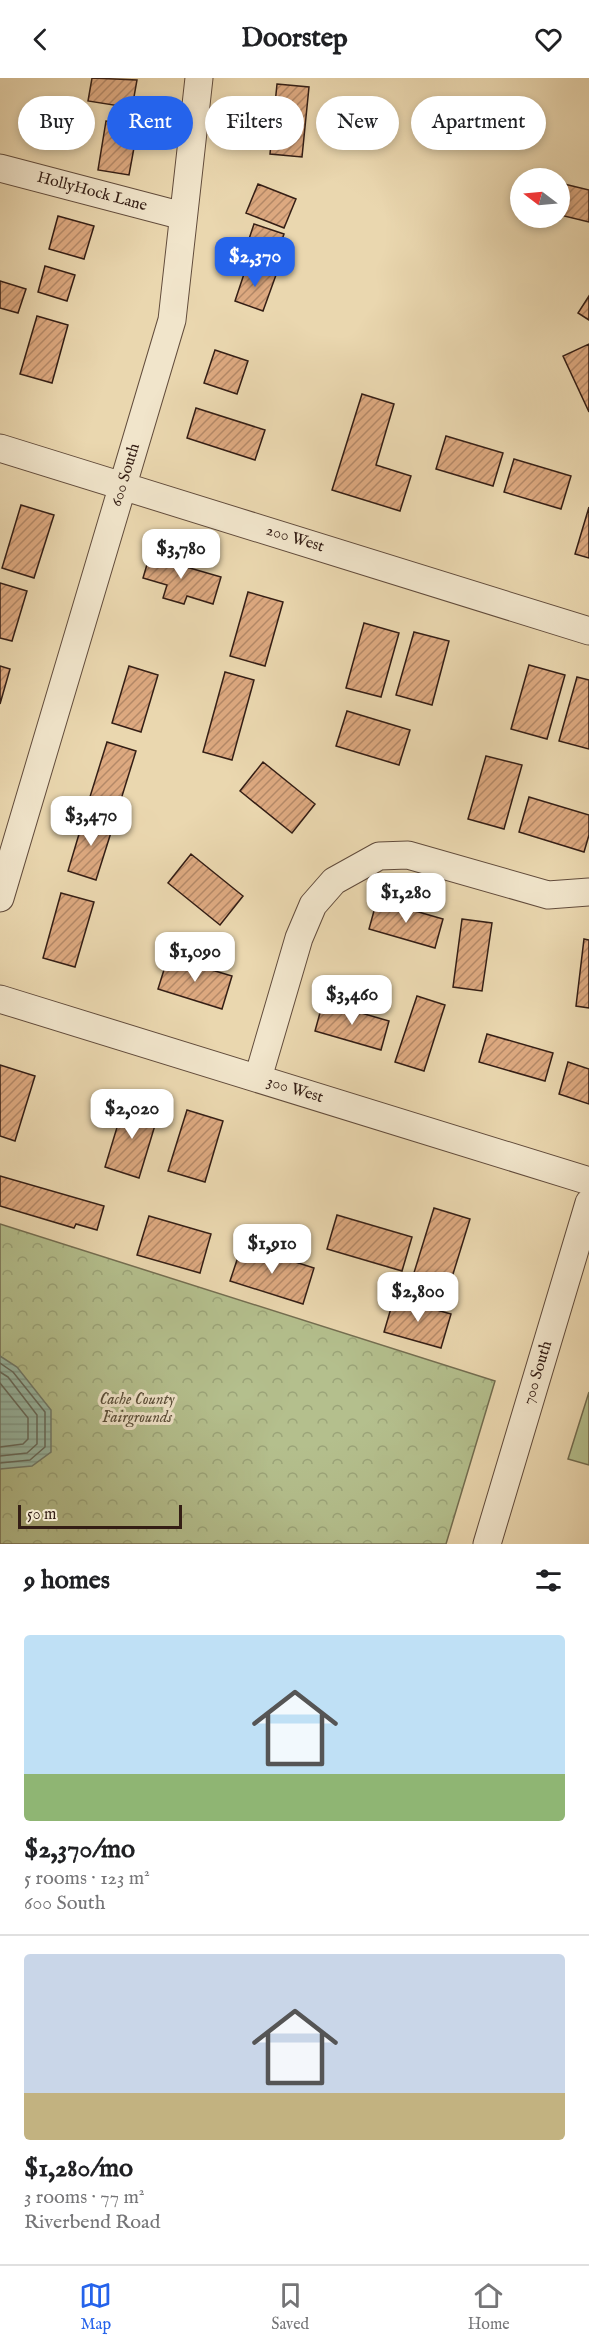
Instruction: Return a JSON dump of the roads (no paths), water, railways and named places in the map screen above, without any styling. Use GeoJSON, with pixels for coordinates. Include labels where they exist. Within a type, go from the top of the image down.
{"type":"FeatureCollection","features":[{"type":"Feature","properties":{"kind":"street","name":"600 South"},"geometry":{"type":"LineString","coordinates":[[0,898],[172,320],[199,78]]}},
{"type":"Feature","properties":{"kind":"street","name":"HollyHock Lane"},"geometry":{"type":"LineString","coordinates":[[0,168],[183,216]]}},
{"type":"Feature","properties":{"kind":"street","name":"200 West"},"geometry":{"type":"LineString","coordinates":[[0,448],[589,631]]}},
{"type":"Feature","properties":{"kind":"street"},"geometry":{"type":"LineString","coordinates":[[258,1078],[299,938],[313,905],[334,881],[380,856],[408,855],[548,895],[589,892]]}},
{"type":"Feature","properties":{"kind":"street","name":"300 West"},"geometry":{"type":"LineString","coordinates":[[0,999],[589,1181]]}},
{"type":"Feature","properties":{"kind":"street","name":"700 South"},"geometry":{"type":"LineString","coordinates":[[487,1544],[589,1203]]}},
{"type":"Feature","properties":{"kind":"water"},"geometry":{"type":"Polygon","coordinates":[[[0,1356],[17,1367],[51,1410],[51,1452],[32,1466],[0,1469],[0,1356]]]}},
{"type":"Feature","properties":{"kind":"park label","name":"Cache County Fairgrounds"},"geometry":{"type":"Point","coordinates":[137,1409]}}]}
